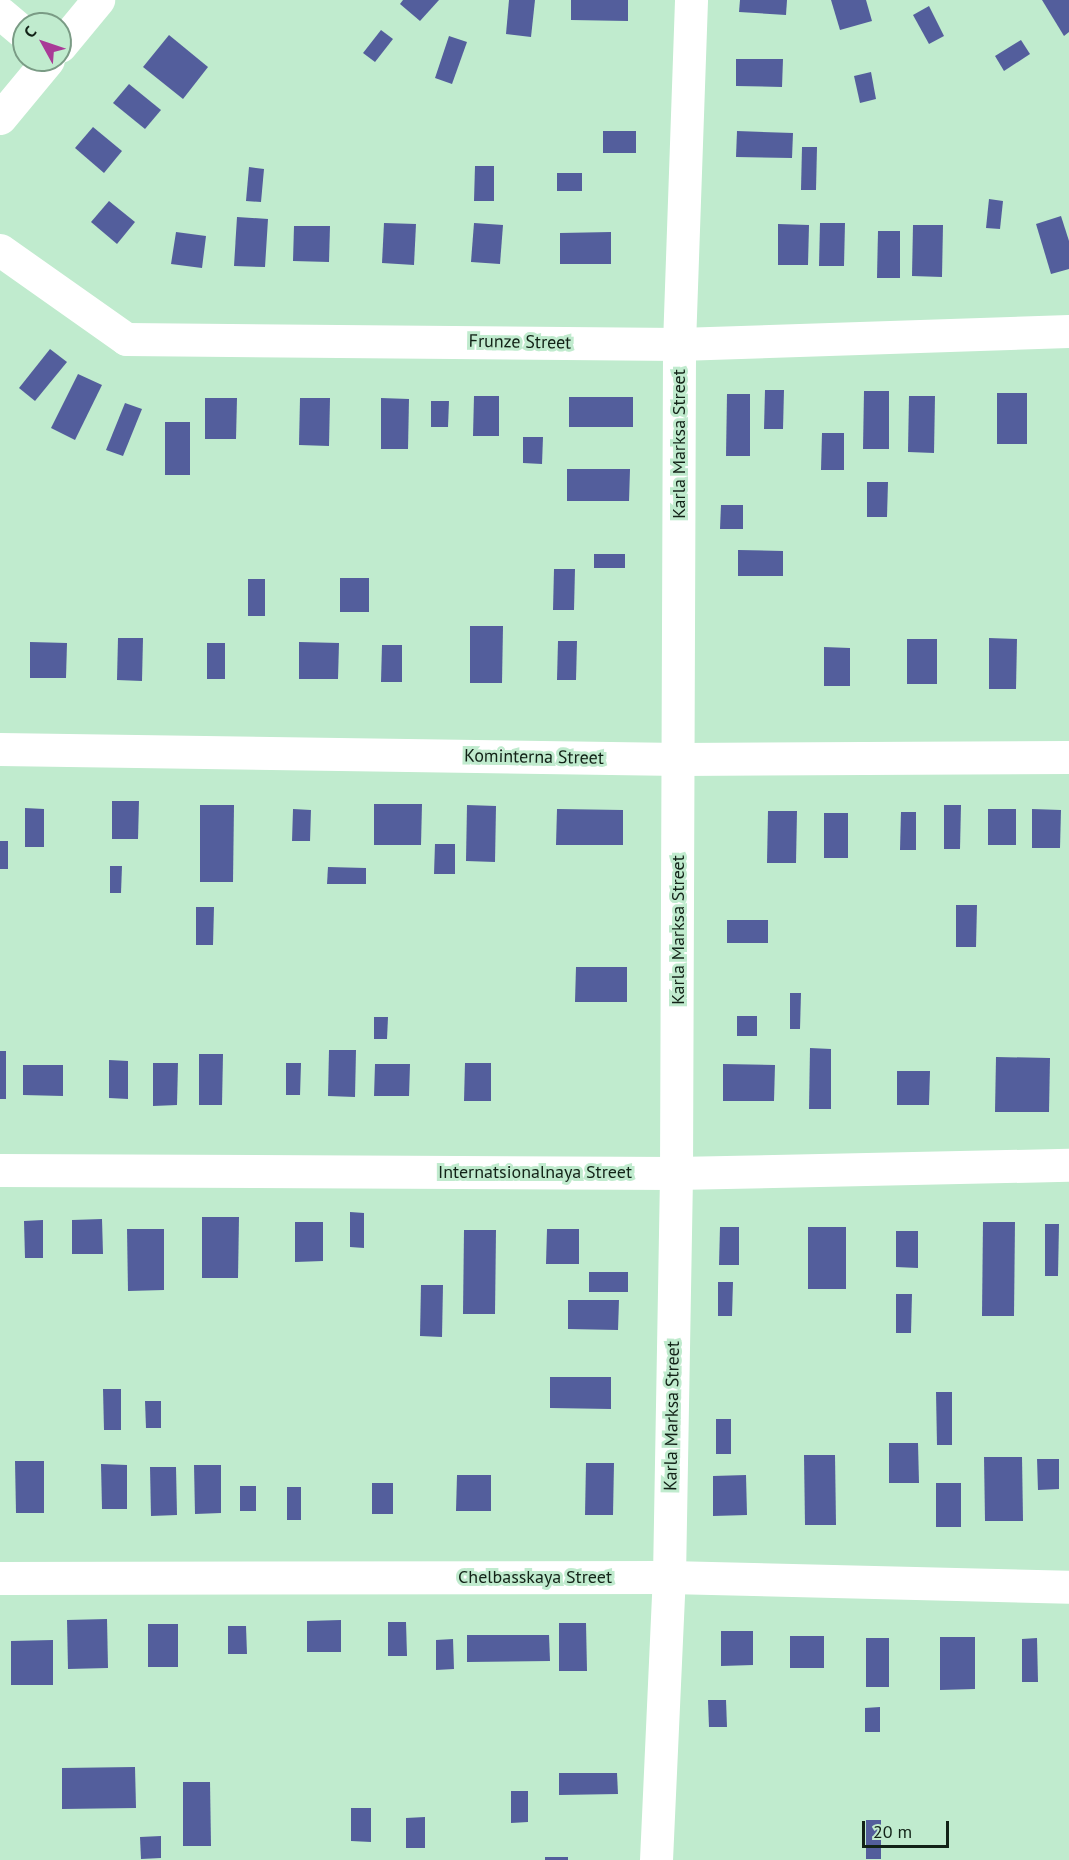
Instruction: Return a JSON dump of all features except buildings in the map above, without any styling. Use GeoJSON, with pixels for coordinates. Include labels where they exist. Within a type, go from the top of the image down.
{"type":"FeatureCollection","features":[{"type":"Feature","properties":{"kind":"street"},"geometry":{"type":"LineString","coordinates":[[72,31],[98,0]]}},
{"type":"Feature","properties":{"kind":"street","name":"Karla Marksa Street"},"geometry":{"type":"LineString","coordinates":[[656,1860],[669,1577],[676,1173],[679,344],[691,0]]}},
{"type":"Feature","properties":{"kind":"street"},"geometry":{"type":"LineString","coordinates":[[0,12],[12,22]]}},
{"type":"Feature","properties":{"kind":"street"},"geometry":{"type":"LineString","coordinates":[[0,118],[38,72]]}},
{"type":"Feature","properties":{"kind":"street","name":"Frunze Street"},"geometry":{"type":"LineString","coordinates":[[0,250],[126,339],[679,344],[1069,332]]}},
{"type":"Feature","properties":{"kind":"street","name":"Kominterna Street"},"geometry":{"type":"LineString","coordinates":[[0,749],[679,759],[1069,757]]}},
{"type":"Feature","properties":{"kind":"street","name":"Internatsionalnaya Street"},"geometry":{"type":"LineString","coordinates":[[0,1170],[676,1173],[1069,1165]]}},
{"type":"Feature","properties":{"kind":"street","name":"Chelbasskaya Street"},"geometry":{"type":"LineString","coordinates":[[0,1578],[669,1577],[1069,1587]]}}]}
